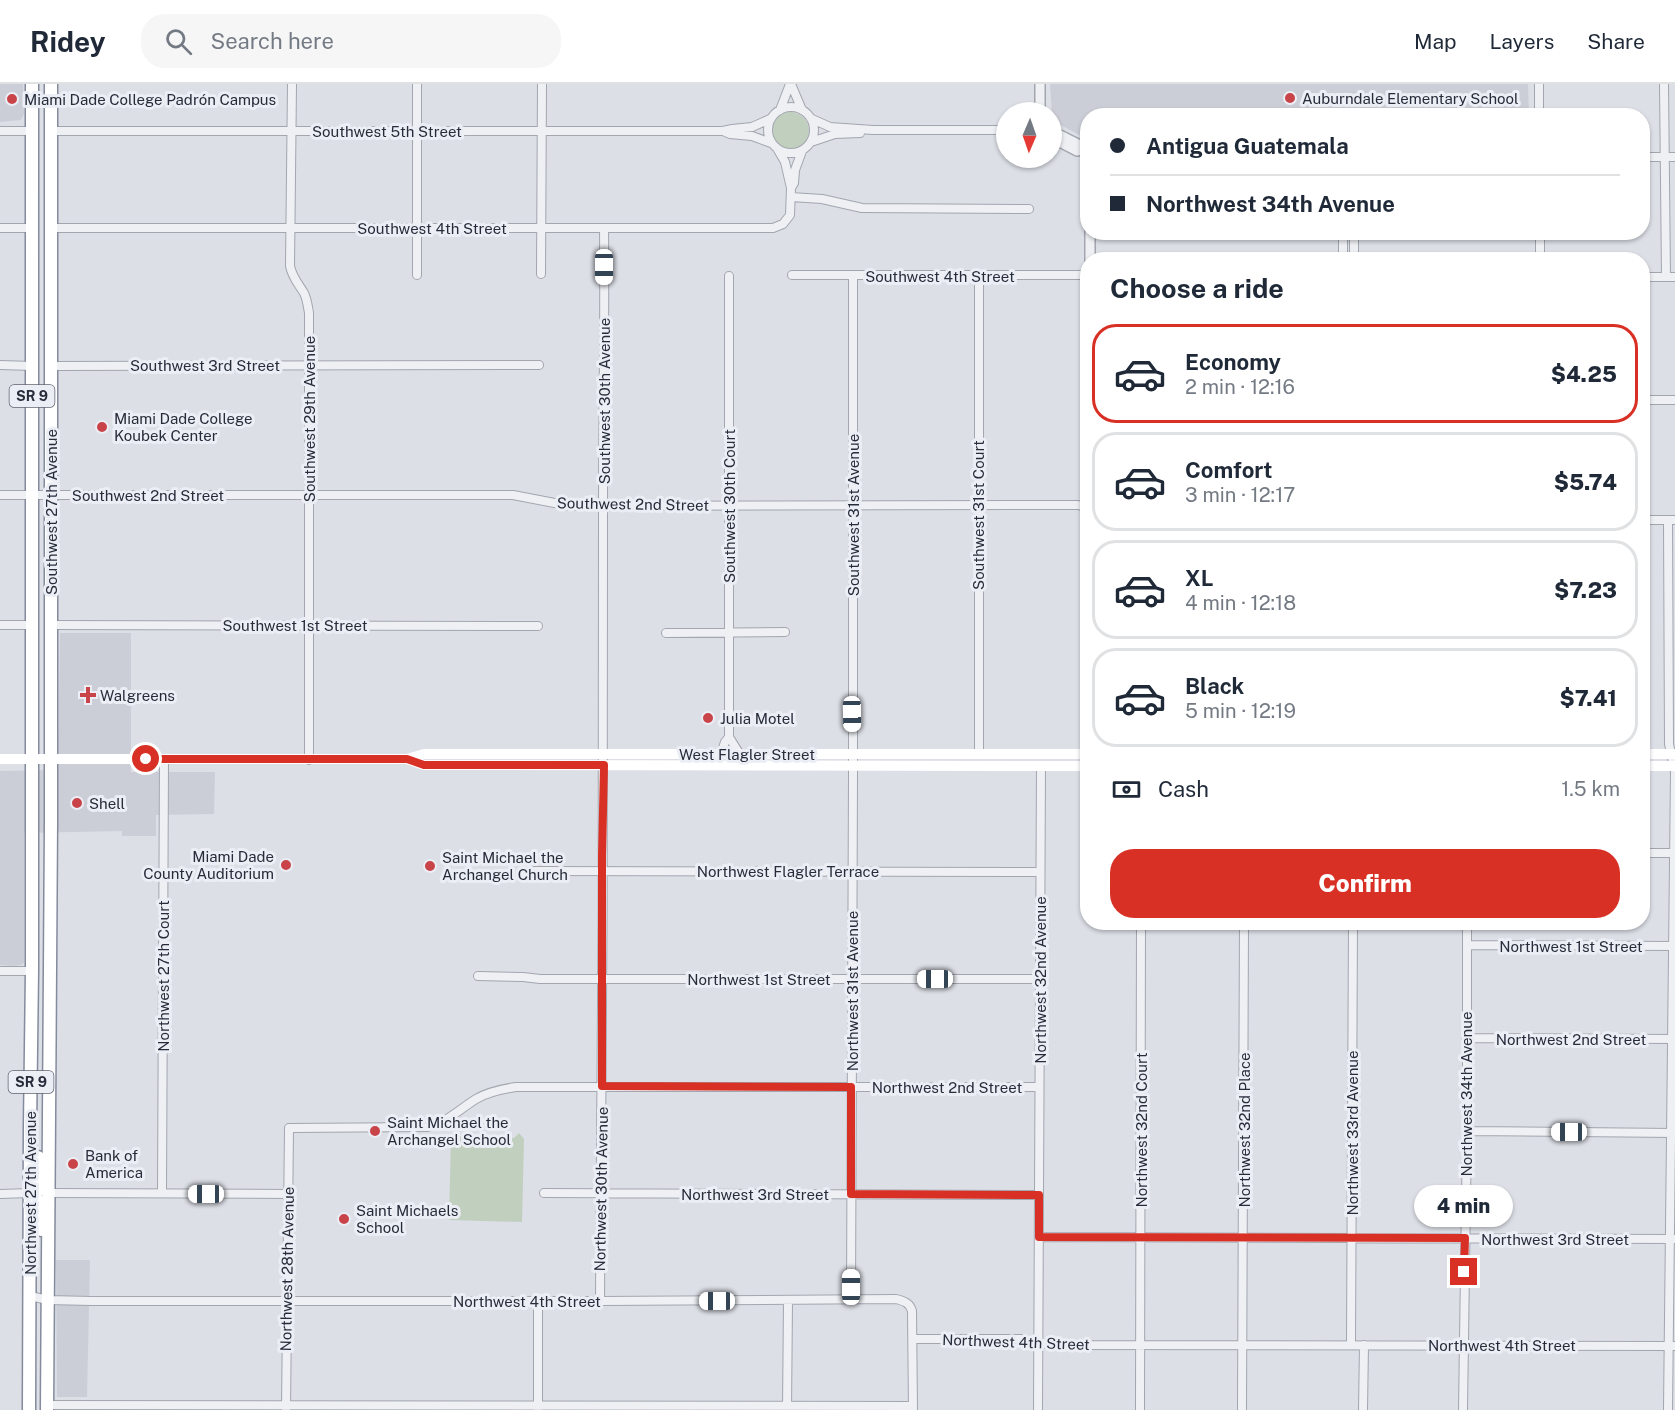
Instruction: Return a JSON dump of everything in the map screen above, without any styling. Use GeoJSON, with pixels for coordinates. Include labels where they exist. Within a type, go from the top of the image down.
{"type":"FeatureCollection","features":[{"type":"Feature","properties":{"kind":"highway","name":"Southwest 27th Avenue"},"geometry":{"type":"LineString","coordinates":[[32,84],[32,759]]}},
{"type":"Feature","properties":{"kind":"highway","name":"Southwest 27th Avenue"},"geometry":{"type":"LineString","coordinates":[[51,84],[51,759]]}},
{"type":"Feature","properties":{"kind":"highway"},"geometry":{"type":"LineString","coordinates":[[32,131],[46,138],[51,149]]}},
{"type":"Feature","properties":{"kind":"highway"},"geometry":{"type":"LineString","coordinates":[[32,228],[46,235],[51,249]]}},
{"type":"Feature","properties":{"kind":"highway"},"geometry":{"type":"LineString","coordinates":[[32,343],[44,361],[51,366]]}},
{"type":"Feature","properties":{"kind":"highway"},"geometry":{"type":"LineString","coordinates":[[32,366],[44,377],[51,388]]}},
{"type":"Feature","properties":{"kind":"highway","name":"Northwest 27th Avenue"},"geometry":{"type":"LineString","coordinates":[[29,1410],[32,759]]}},
{"type":"Feature","properties":{"kind":"highway","name":"Northwest 27th Avenue"},"geometry":{"type":"LineString","coordinates":[[47,1408],[51,759]]}},
{"type":"Feature","properties":{"kind":"highway"},"geometry":{"type":"LineString","coordinates":[[51,959],[32,971],[51,989]]}},
{"type":"Feature","properties":{"kind":"highway"},"geometry":{"type":"LineString","coordinates":[[30,1120],[35,1123],[37,1129],[39,1183],[49,1193]]}},
{"type":"Feature","properties":{"kind":"highway"},"geometry":{"type":"LineString","coordinates":[[30,1193],[35,1196],[40,1205],[41,1242],[48,1260]]}},
{"type":"Feature","properties":{"kind":"main road","name":"West Flagler Street"},"geometry":{"type":"LineString","coordinates":[[0,759],[309,760],[407,759],[424,754],[604,753],[1080,754]]}},
{"type":"Feature","properties":{"kind":"main road"},"geometry":{"type":"LineString","coordinates":[[482,765],[491,758],[503,754]]}},
{"type":"Feature","properties":{"kind":"main road"},"geometry":{"type":"LineString","coordinates":[[1032,754],[1041,766]]}},
{"type":"Feature","properties":{"kind":"main road"},"geometry":{"type":"LineString","coordinates":[[1650,754],[1673,754]]}},
{"type":"Feature","properties":{"kind":"main road","name":"West Flagler Street"},"geometry":{"type":"LineString","coordinates":[[407,759],[424,765],[1080,766]]}},
{"type":"Feature","properties":{"kind":"main road"},"geometry":{"type":"LineString","coordinates":[[1650,766],[1674,766]]}},
{"type":"Feature","properties":{"kind":"street","name":"Southwest 29th Avenue"},"geometry":{"type":"LineString","coordinates":[[292,84],[291,270],[304,292],[308,306],[309,760]]}},
{"type":"Feature","properties":{"kind":"street"},"geometry":{"type":"LineString","coordinates":[[417,84],[417,275]]}},
{"type":"Feature","properties":{"kind":"street"},"geometry":{"type":"LineString","coordinates":[[541,274],[542,84]]}},
{"type":"Feature","properties":{"kind":"street"},"geometry":{"type":"LineString","coordinates":[[791,84],[780,110],[770,119],[768,132],[784,162],[791,197],[822,199],[861,208],[1029,209]]}},
{"type":"Feature","properties":{"kind":"street"},"geometry":{"type":"LineString","coordinates":[[791,84],[802,110],[812,119],[835,128],[996,130]]}},
{"type":"Feature","properties":{"kind":"street"},"geometry":{"type":"LineString","coordinates":[[1040,84],[1041,102]]}},
{"type":"Feature","properties":{"kind":"street"},"geometry":{"type":"LineString","coordinates":[[1539,84],[1539,108]]}},
{"type":"Feature","properties":{"kind":"street"},"geometry":{"type":"LineString","coordinates":[[1664,84],[1666,277]]}},
{"type":"Feature","properties":{"kind":"street"},"geometry":{"type":"LineString","coordinates":[[780,110],[792,107],[802,110]]}},
{"type":"Feature","properties":{"kind":"street","name":"Southwest 5th Street"},"geometry":{"type":"LineString","coordinates":[[51,131],[723,131],[752,127],[770,119]]}},
{"type":"Feature","properties":{"kind":"street"},"geometry":{"type":"LineString","coordinates":[[811,142],[814,131],[812,119]]}},
{"type":"Feature","properties":{"kind":"street"},"geometry":{"type":"LineString","coordinates":[[791,188],[802,151],[811,142],[835,134],[864,133],[873,130]]}},
{"type":"Feature","properties":{"kind":"street"},"geometry":{"type":"LineString","coordinates":[[0,131],[32,131]]}},
{"type":"Feature","properties":{"kind":"street","name":"Southwest 5th Street"},"geometry":{"type":"LineString","coordinates":[[723,131],[752,136],[774,146]]}},
{"type":"Feature","properties":{"kind":"street"},"geometry":{"type":"LineString","coordinates":[[1062,135],[1080,145]]}},
{"type":"Feature","properties":{"kind":"street"},"geometry":{"type":"LineString","coordinates":[[1062,143],[1080,152]]}},
{"type":"Feature","properties":{"kind":"street"},"geometry":{"type":"LineString","coordinates":[[774,146],[791,154],[802,151]]}},
{"type":"Feature","properties":{"kind":"street"},"geometry":{"type":"LineString","coordinates":[[1650,157],[1675,157]]}},
{"type":"Feature","properties":{"kind":"street","name":"Southwest 4th Street"},"geometry":{"type":"LineString","coordinates":[[51,228],[773,228],[787,220],[791,197]]}},
{"type":"Feature","properties":{"kind":"street"},"geometry":{"type":"LineString","coordinates":[[0,228],[32,228]]}},
{"type":"Feature","properties":{"kind":"street","name":"Southwest 30th Avenue"},"geometry":{"type":"LineString","coordinates":[[604,228],[604,753]]}},
{"type":"Feature","properties":{"kind":"street","name":"Southwest 4th Street"},"geometry":{"type":"LineString","coordinates":[[792,275],[1080,275]]}},
{"type":"Feature","properties":{"kind":"street","name":"Southwest 30th Court"},"geometry":{"type":"LineString","coordinates":[[721,754],[729,736],[729,276]]}},
{"type":"Feature","properties":{"kind":"street","name":"Southwest 31st Avenue"},"geometry":{"type":"LineString","coordinates":[[853,276],[853,754]]}},
{"type":"Feature","properties":{"kind":"street","name":"Southwest 31st Court"},"geometry":{"type":"LineString","coordinates":[[979,276],[979,754]]}},
{"type":"Feature","properties":{"kind":"street"},"geometry":{"type":"LineString","coordinates":[[1650,277],[1675,277]]}},
{"type":"Feature","properties":{"kind":"street"},"geometry":{"type":"LineString","coordinates":[[0,365],[32,366]]}},
{"type":"Feature","properties":{"kind":"street","name":"Southwest 3rd Street"},"geometry":{"type":"LineString","coordinates":[[51,366],[539,365]]}},
{"type":"Feature","properties":{"kind":"street"},"geometry":{"type":"LineString","coordinates":[[1650,400],[1675,400]]}},
{"type":"Feature","properties":{"kind":"street","name":"Southwest 2nd Street"},"geometry":{"type":"LineString","coordinates":[[0,495],[513,495],[560,505],[1080,506]]}},
{"type":"Feature","properties":{"kind":"street"},"geometry":{"type":"LineString","coordinates":[[1650,520],[1671,520],[1669,744],[1674,766],[1675,853],[1672,1346],[1668,1410]]}},
{"type":"Feature","properties":{"kind":"street"},"geometry":{"type":"LineString","coordinates":[[0,625],[33,625]]}},
{"type":"Feature","properties":{"kind":"street","name":"Southwest 1st Street"},"geometry":{"type":"LineString","coordinates":[[51,625],[538,626]]}},
{"type":"Feature","properties":{"kind":"street"},"geometry":{"type":"LineString","coordinates":[[666,633],[785,632]]}},
{"type":"Feature","properties":{"kind":"street"},"geometry":{"type":"LineString","coordinates":[[729,736],[739,753]]}},
{"type":"Feature","properties":{"kind":"street","name":"Northwest 30th Avenue"},"geometry":{"type":"LineString","coordinates":[[600,1301],[604,753]]}},
{"type":"Feature","properties":{"kind":"street","name":"Northwest 31st Avenue"},"geometry":{"type":"LineString","coordinates":[[850,1300],[853,754]]}},
{"type":"Feature","properties":{"kind":"street","name":"Northwest 27th Court"},"geometry":{"type":"LineString","coordinates":[[162,1193],[164,759]]}},
{"type":"Feature","properties":{"kind":"street","name":"Northwest 32nd Avenue"},"geometry":{"type":"LineString","coordinates":[[1039,1237],[1041,766]]}},
{"type":"Feature","properties":{"kind":"street"},"geometry":{"type":"LineString","coordinates":[[1650,853],[1675,853]]}},
{"type":"Feature","properties":{"kind":"street","name":"Northwest Flagler Terrace"},"geometry":{"type":"LineString","coordinates":[[535,871],[1040,872]]}},
{"type":"Feature","properties":{"kind":"street","name":"Northwest 32nd Court"},"geometry":{"type":"LineString","coordinates":[[1140,1410],[1141,930]]}},
{"type":"Feature","properties":{"kind":"street","name":"Northwest 32nd Place"},"geometry":{"type":"LineString","coordinates":[[1242,1410],[1244,930]]}},
{"type":"Feature","properties":{"kind":"street","name":"Northwest 33rd Avenue"},"geometry":{"type":"LineString","coordinates":[[1351,1344],[1353,930]]}},
{"type":"Feature","properties":{"kind":"street","name":"Northwest 34th Avenue"},"geometry":{"type":"LineString","coordinates":[[1463,1410],[1467,930]]}},
{"type":"Feature","properties":{"kind":"street","name":"Northwest 1st Street"},"geometry":{"type":"LineString","coordinates":[[1467,945],[1674,946]]}},
{"type":"Feature","properties":{"kind":"street"},"geometry":{"type":"LineString","coordinates":[[0,971],[32,971]]}},
{"type":"Feature","properties":{"kind":"street","name":"Northwest 1st Street"},"geometry":{"type":"LineString","coordinates":[[478,976],[540,979],[1040,979]]}},
{"type":"Feature","properties":{"kind":"street","name":"Northwest 2nd Street"},"geometry":{"type":"LineString","coordinates":[[1466,1038],[1673,1039]]}},
{"type":"Feature","properties":{"kind":"street","name":"Northwest 2nd Street"},"geometry":{"type":"LineString","coordinates":[[289,1128],[427,1127],[445,1120],[479,1097],[496,1090],[526,1086],[1039,1087]]}},
{"type":"Feature","properties":{"kind":"street","name":"Northwest 28th Avenue"},"geometry":{"type":"LineString","coordinates":[[286,1408],[289,1128]]}},
{"type":"Feature","properties":{"kind":"street"},"geometry":{"type":"LineString","coordinates":[[1467,1131],[1673,1132]]}},
{"type":"Feature","properties":{"kind":"street"},"geometry":{"type":"LineString","coordinates":[[0,1194],[30,1193]]}},
{"type":"Feature","properties":{"kind":"street"},"geometry":{"type":"LineString","coordinates":[[49,1193],[288,1194]]}},
{"type":"Feature","properties":{"kind":"street","name":"Northwest 3rd Street"},"geometry":{"type":"LineString","coordinates":[[544,1193],[1039,1195]]}},
{"type":"Feature","properties":{"kind":"street"},"geometry":{"type":"LineString","coordinates":[[1038,1410],[1039,1237]]}},
{"type":"Feature","properties":{"kind":"street","name":"Northwest 3rd Street"},"geometry":{"type":"LineString","coordinates":[[1039,1237],[1672,1239]]}},
{"type":"Feature","properties":{"kind":"street","name":"Northwest 4th Street"},"geometry":{"type":"LineString","coordinates":[[30,1296],[48,1300],[788,1301],[896,1299],[905,1301],[911,1307],[913,1339],[1025,1339],[1051,1345],[1672,1346]]}},
{"type":"Feature","properties":{"kind":"street"},"geometry":{"type":"LineString","coordinates":[[538,1301],[538,1408]]}},
{"type":"Feature","properties":{"kind":"street"},"geometry":{"type":"LineString","coordinates":[[787,1408],[788,1301]]}},
{"type":"Feature","properties":{"kind":"street"},"geometry":{"type":"LineString","coordinates":[[47,1408],[913,1408],[913,1339]]}},
{"type":"Feature","properties":{"kind":"street"},"geometry":{"type":"LineString","coordinates":[[1364,1345],[1364,1410]]}},
{"type":"Feature","properties":{"kind":"shaded area","name":"Miami Dade College Padrón Campus"},"geometry":{"type":"Polygon","coordinates":[[[0,84],[23,84],[24,114],[21,120],[0,122],[0,84]]]}},
{"type":"Feature","properties":{"kind":"shaded area","name":"Auburndale Elementary School"},"geometry":{"type":"Polygon","coordinates":[[[1050,84],[1528,84],[1529,108],[1080,108],[1080,135],[1062,126],[1062,102],[1051,102],[1050,84]]]}},
{"type":"Feature","properties":{"kind":"shaded area"},"geometry":{"type":"Polygon","coordinates":[[[60,633],[131,633],[131,772],[215,772],[214,814],[156,815],[156,836],[122,836],[122,831],[24,833],[24,963],[14,966],[0,965],[0,771],[58,770],[60,633]]]}},
{"type":"Feature","properties":{"kind":"shaded area"},"geometry":{"type":"Polygon","coordinates":[[[56,1260],[90,1260],[87,1397],[57,1397],[56,1260]]]}},
{"type":"Feature","properties":{"kind":"green space"},"geometry":{"type":"Polygon","coordinates":[[[790,112],[797,113],[803,118],[808,124],[808,138],[803,144],[797,149],[790,150],[783,149],[777,144],[772,138],[771,131],[772,124],[777,118],[783,113],[790,112]]]}},
{"type":"Feature","properties":{"kind":"green space"},"geometry":{"type":"Polygon","coordinates":[[[519,1133],[524,1139],[522,1222],[449,1220],[451,1136],[514,1138],[519,1133]]]}},
{"type":"Feature","properties":{"kind":"place","name":"Auburndale Elementary School"},"geometry":{"type":"Point","coordinates":[1290,98]}},
{"type":"Feature","properties":{"kind":"place","name":"Miami Dade College Padrón Campus"},"geometry":{"type":"Point","coordinates":[12,99]}},
{"type":"Feature","properties":{"kind":"place","name":"Miami Dade College Koubek Center"},"geometry":{"type":"Point","coordinates":[102,427]}},
{"type":"Feature","properties":{"kind":"place","name":"Walgreens"},"geometry":{"type":"Point","coordinates":[88,695]}},
{"type":"Feature","properties":{"kind":"place","name":"Julia Motel"},"geometry":{"type":"Point","coordinates":[708,718]}},
{"type":"Feature","properties":{"kind":"place","name":"Shell"},"geometry":{"type":"Point","coordinates":[77,803]}},
{"type":"Feature","properties":{"kind":"place","name":"Miami Dade County Auditorium"},"geometry":{"type":"Point","coordinates":[286,865]}},
{"type":"Feature","properties":{"kind":"place","name":"Saint Michael the Archangel Church"},"geometry":{"type":"Point","coordinates":[430,866]}},
{"type":"Feature","properties":{"kind":"place","name":"Saint Michael the Archangel School"},"geometry":{"type":"Point","coordinates":[375,1131]}},
{"type":"Feature","properties":{"kind":"place","name":"Bank of America"},"geometry":{"type":"Point","coordinates":[73,1164]}},
{"type":"Feature","properties":{"kind":"place","name":"Saint Michaels School"},"geometry":{"type":"Point","coordinates":[344,1219]}},
{"type":"Feature","properties":{"kind":"route"},"geometry":{"type":"LineString","coordinates":[[146,759],[407,759],[424,765],[604,765],[602,1086],[851,1087],[851,1194],[1039,1195],[1039,1237],[1465,1238],[1464,1272]]}}]}
